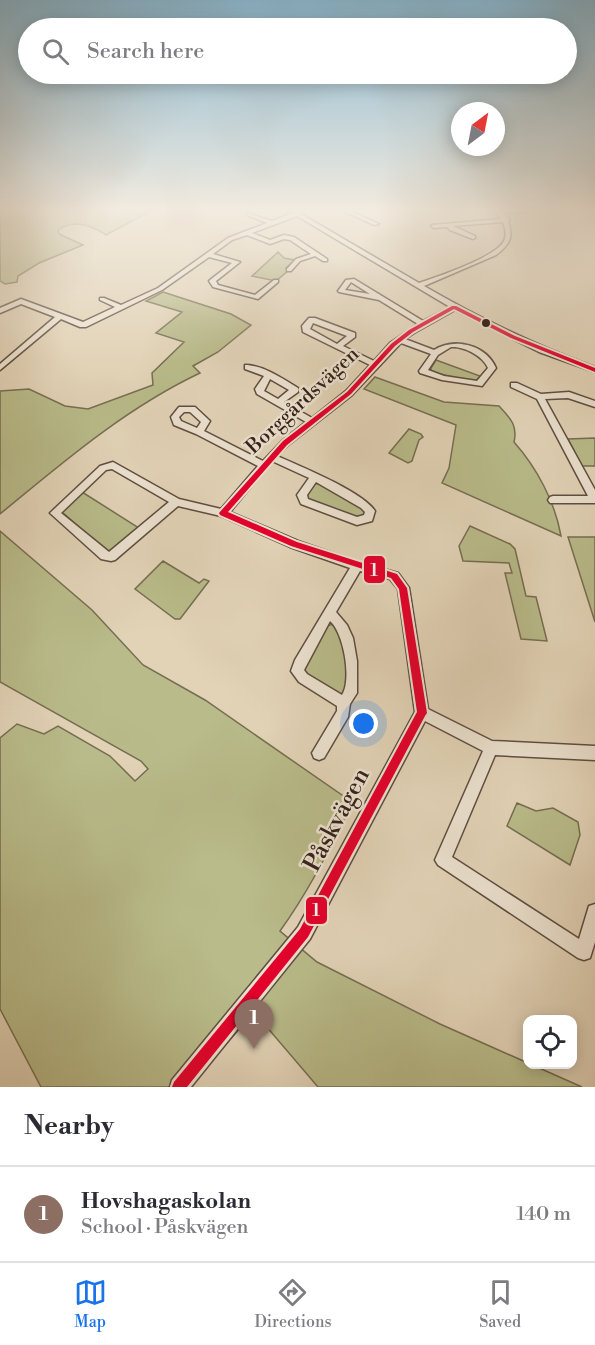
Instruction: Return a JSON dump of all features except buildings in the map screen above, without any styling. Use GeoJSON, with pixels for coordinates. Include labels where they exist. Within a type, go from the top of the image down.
{"type":"FeatureCollection","features":[{"type":"Feature","properties":{"kind":"street"},"geometry":{"type":"LineString","coordinates":[[0,311],[21,301],[81,325],[123,308],[161,288],[198,261]]}},
{"type":"Feature","properties":{"kind":"street"},"geometry":{"type":"LineString","coordinates":[[232,261],[237,262],[212,281],[214,286],[256,298],[276,281]]}},
{"type":"Feature","properties":{"kind":"street"},"geometry":{"type":"LineString","coordinates":[[289,270],[297,261]]}},
{"type":"Feature","properties":{"kind":"street"},"geometry":{"type":"LineString","coordinates":[[379,261],[454,307],[532,346],[595,370]]}},
{"type":"Feature","properties":{"kind":"street"},"geometry":{"type":"LineString","coordinates":[[419,285],[481,261]]}},
{"type":"Feature","properties":{"kind":"street"},"geometry":{"type":"LineString","coordinates":[[380,298],[341,291],[350,280],[380,298],[422,324]]}},
{"type":"Feature","properties":{"kind":"street"},"geometry":{"type":"LineString","coordinates":[[102,299],[123,308]]}},
{"type":"Feature","properties":{"kind":"street","name":"Borggårdsvägen"},"geometry":{"type":"LineString","coordinates":[[224,513],[267,461],[349,393],[400,340],[422,324],[454,307]]}},
{"type":"Feature","properties":{"kind":"street"},"geometry":{"type":"LineString","coordinates":[[0,368],[59,317]]}},
{"type":"Feature","properties":{"kind":"street"},"geometry":{"type":"LineString","coordinates":[[338,347],[352,335],[312,320],[308,322],[306,330],[338,347],[375,364]]}},
{"type":"Feature","properties":{"kind":"street"},"geometry":{"type":"LineString","coordinates":[[400,340],[435,353]]}},
{"type":"Feature","properties":{"kind":"street"},"geometry":{"type":"LineString","coordinates":[[457,344],[488,359],[492,368],[479,384],[442,378],[423,371],[435,353],[447,345],[457,344]]}},
{"type":"Feature","properties":{"kind":"street"},"geometry":{"type":"LineString","coordinates":[[248,367],[269,375],[295,390],[279,402]]}},
{"type":"Feature","properties":{"kind":"street"},"geometry":{"type":"LineString","coordinates":[[269,375],[259,389],[260,392],[313,422]]}},
{"type":"Feature","properties":{"kind":"street"},"geometry":{"type":"LineString","coordinates":[[514,385],[540,397],[568,395],[595,404]]}},
{"type":"Feature","properties":{"kind":"street"},"geometry":{"type":"LineString","coordinates":[[540,397],[595,499],[553,500]]}},
{"type":"Feature","properties":{"kind":"street"},"geometry":{"type":"LineString","coordinates":[[180,400],[186,408],[206,421],[199,432]]}},
{"type":"Feature","properties":{"kind":"street"},"geometry":{"type":"LineString","coordinates":[[186,408],[175,417],[175,420],[267,461],[315,477],[365,505],[370,511],[368,518],[357,521],[304,501],[302,495],[315,477]]}},
{"type":"Feature","properties":{"kind":"street"},"geometry":{"type":"LineString","coordinates":[[176,502],[111,557],[105,556],[55,513],[78,490],[110,465],[176,502],[224,513],[272,535],[357,566],[394,576],[403,588],[422,713],[491,748],[595,753]]}},
{"type":"Feature","properties":{"kind":"street"},"geometry":{"type":"LineString","coordinates":[[344,701],[340,701],[303,678],[297,671],[357,566]]}},
{"type":"Feature","properties":{"kind":"street"},"geometry":{"type":"LineString","coordinates":[[319,753],[343,713],[344,701],[349,697],[352,688],[348,636],[341,624],[330,614]]}},
{"type":"Feature","properties":{"kind":"street","name":"Påskvägen"},"geometry":{"type":"LineString","coordinates":[[179,1087],[304,933],[422,713]]}},
{"type":"Feature","properties":{"kind":"street"},"geometry":{"type":"LineString","coordinates":[[491,748],[443,860],[584,952],[595,912]]}},
{"type":"Feature","properties":{"kind":"green space"},"geometry":{"type":"Polygon","coordinates":[[[0,261],[45,261],[18,276],[17,282],[5,284],[0,281],[0,261]]]}},
{"type":"Feature","properties":{"kind":"green space"},"geometry":{"type":"Polygon","coordinates":[[[269,261],[294,261],[286,268],[289,270],[276,281],[252,276],[269,261]]]}},
{"type":"Feature","properties":{"kind":"green space"},"geometry":{"type":"Polygon","coordinates":[[[163,292],[231,314],[251,325],[218,352],[193,366],[200,373],[146,402],[121,419],[0,514],[0,391],[29,389],[65,406],[88,409],[153,385],[152,373],[184,342],[156,333],[182,312],[146,301],[163,292]]]}},
{"type":"Feature","properties":{"kind":"green space"},"geometry":{"type":"Polygon","coordinates":[[[436,360],[480,376],[476,381],[472,381],[431,372],[436,360]]]}},
{"type":"Feature","properties":{"kind":"green space"},"geometry":{"type":"Polygon","coordinates":[[[375,377],[444,402],[499,406],[514,426],[514,442],[530,463],[550,498],[561,536],[442,483],[449,468],[456,425],[364,389],[375,377]]]}},
{"type":"Feature","properties":{"kind":"green space"},"geometry":{"type":"Polygon","coordinates":[[[409,429],[423,437],[419,440],[412,461],[408,463],[389,453],[409,429]]]}},
{"type":"Feature","properties":{"kind":"green space"},"geometry":{"type":"Polygon","coordinates":[[[595,438],[595,466],[582,466],[568,439],[595,438]]]}},
{"type":"Feature","properties":{"kind":"green space"},"geometry":{"type":"Polygon","coordinates":[[[320,483],[365,510],[364,515],[357,518],[309,499],[307,494],[315,484],[320,483]]]}},
{"type":"Feature","properties":{"kind":"green space"},"geometry":{"type":"Polygon","coordinates":[[[82,492],[139,528],[117,548],[107,552],[62,512],[82,492]]]}},
{"type":"Feature","properties":{"kind":"green space"},"geometry":{"type":"Polygon","coordinates":[[[470,526],[510,544],[515,549],[526,596],[536,597],[547,641],[521,639],[505,573],[512,573],[509,563],[463,561],[459,546],[470,526]]]}},
{"type":"Feature","properties":{"kind":"green space"},"geometry":{"type":"Polygon","coordinates":[[[0,531],[92,610],[143,665],[205,700],[352,802],[319,869],[280,931],[317,962],[440,1024],[523,1061],[523,1069],[541,1069],[582,1087],[318,1087],[254,1012],[189,1087],[41,1087],[0,1009],[0,738],[17,724],[44,734],[58,726],[110,756],[135,781],[148,769],[141,761],[0,682],[0,531]]]}},
{"type":"Feature","properties":{"kind":"green space"},"geometry":{"type":"Polygon","coordinates":[[[568,537],[595,537],[595,622],[568,537]]]}},
{"type":"Feature","properties":{"kind":"green space"},"geometry":{"type":"Polygon","coordinates":[[[163,561],[199,583],[204,579],[209,581],[180,619],[175,619],[135,589],[163,561]]]}},
{"type":"Feature","properties":{"kind":"green space"},"geometry":{"type":"Polygon","coordinates":[[[333,624],[344,635],[347,687],[344,693],[339,694],[305,674],[304,667],[327,626],[333,624]]]}},
{"type":"Feature","properties":{"kind":"green space"},"geometry":{"type":"Polygon","coordinates":[[[517,803],[536,811],[553,808],[578,822],[580,835],[570,865],[507,826],[517,803]]]}},
{"type":"Feature","properties":{"kind":"transit line","name":"1"},"geometry":{"type":"LineString","coordinates":[[454,307],[513,337],[595,370]]}},
{"type":"Feature","properties":{"kind":"transit line","name":"1"},"geometry":{"type":"LineString","coordinates":[[223,513],[285,443],[349,393],[393,345],[411,331],[454,307]]}},
{"type":"Feature","properties":{"kind":"transit line","name":"1"},"geometry":{"type":"LineString","coordinates":[[223,513],[294,544],[394,576],[403,588],[422,713]]}},
{"type":"Feature","properties":{"kind":"transit line","name":"1"},"geometry":{"type":"LineString","coordinates":[[179,1087],[304,933],[422,713]]}},
{"type":"Feature","properties":{"kind":"place","name":"Hovshagaskolan"},"geometry":{"type":"Point","coordinates":[254,1049]}}]}
